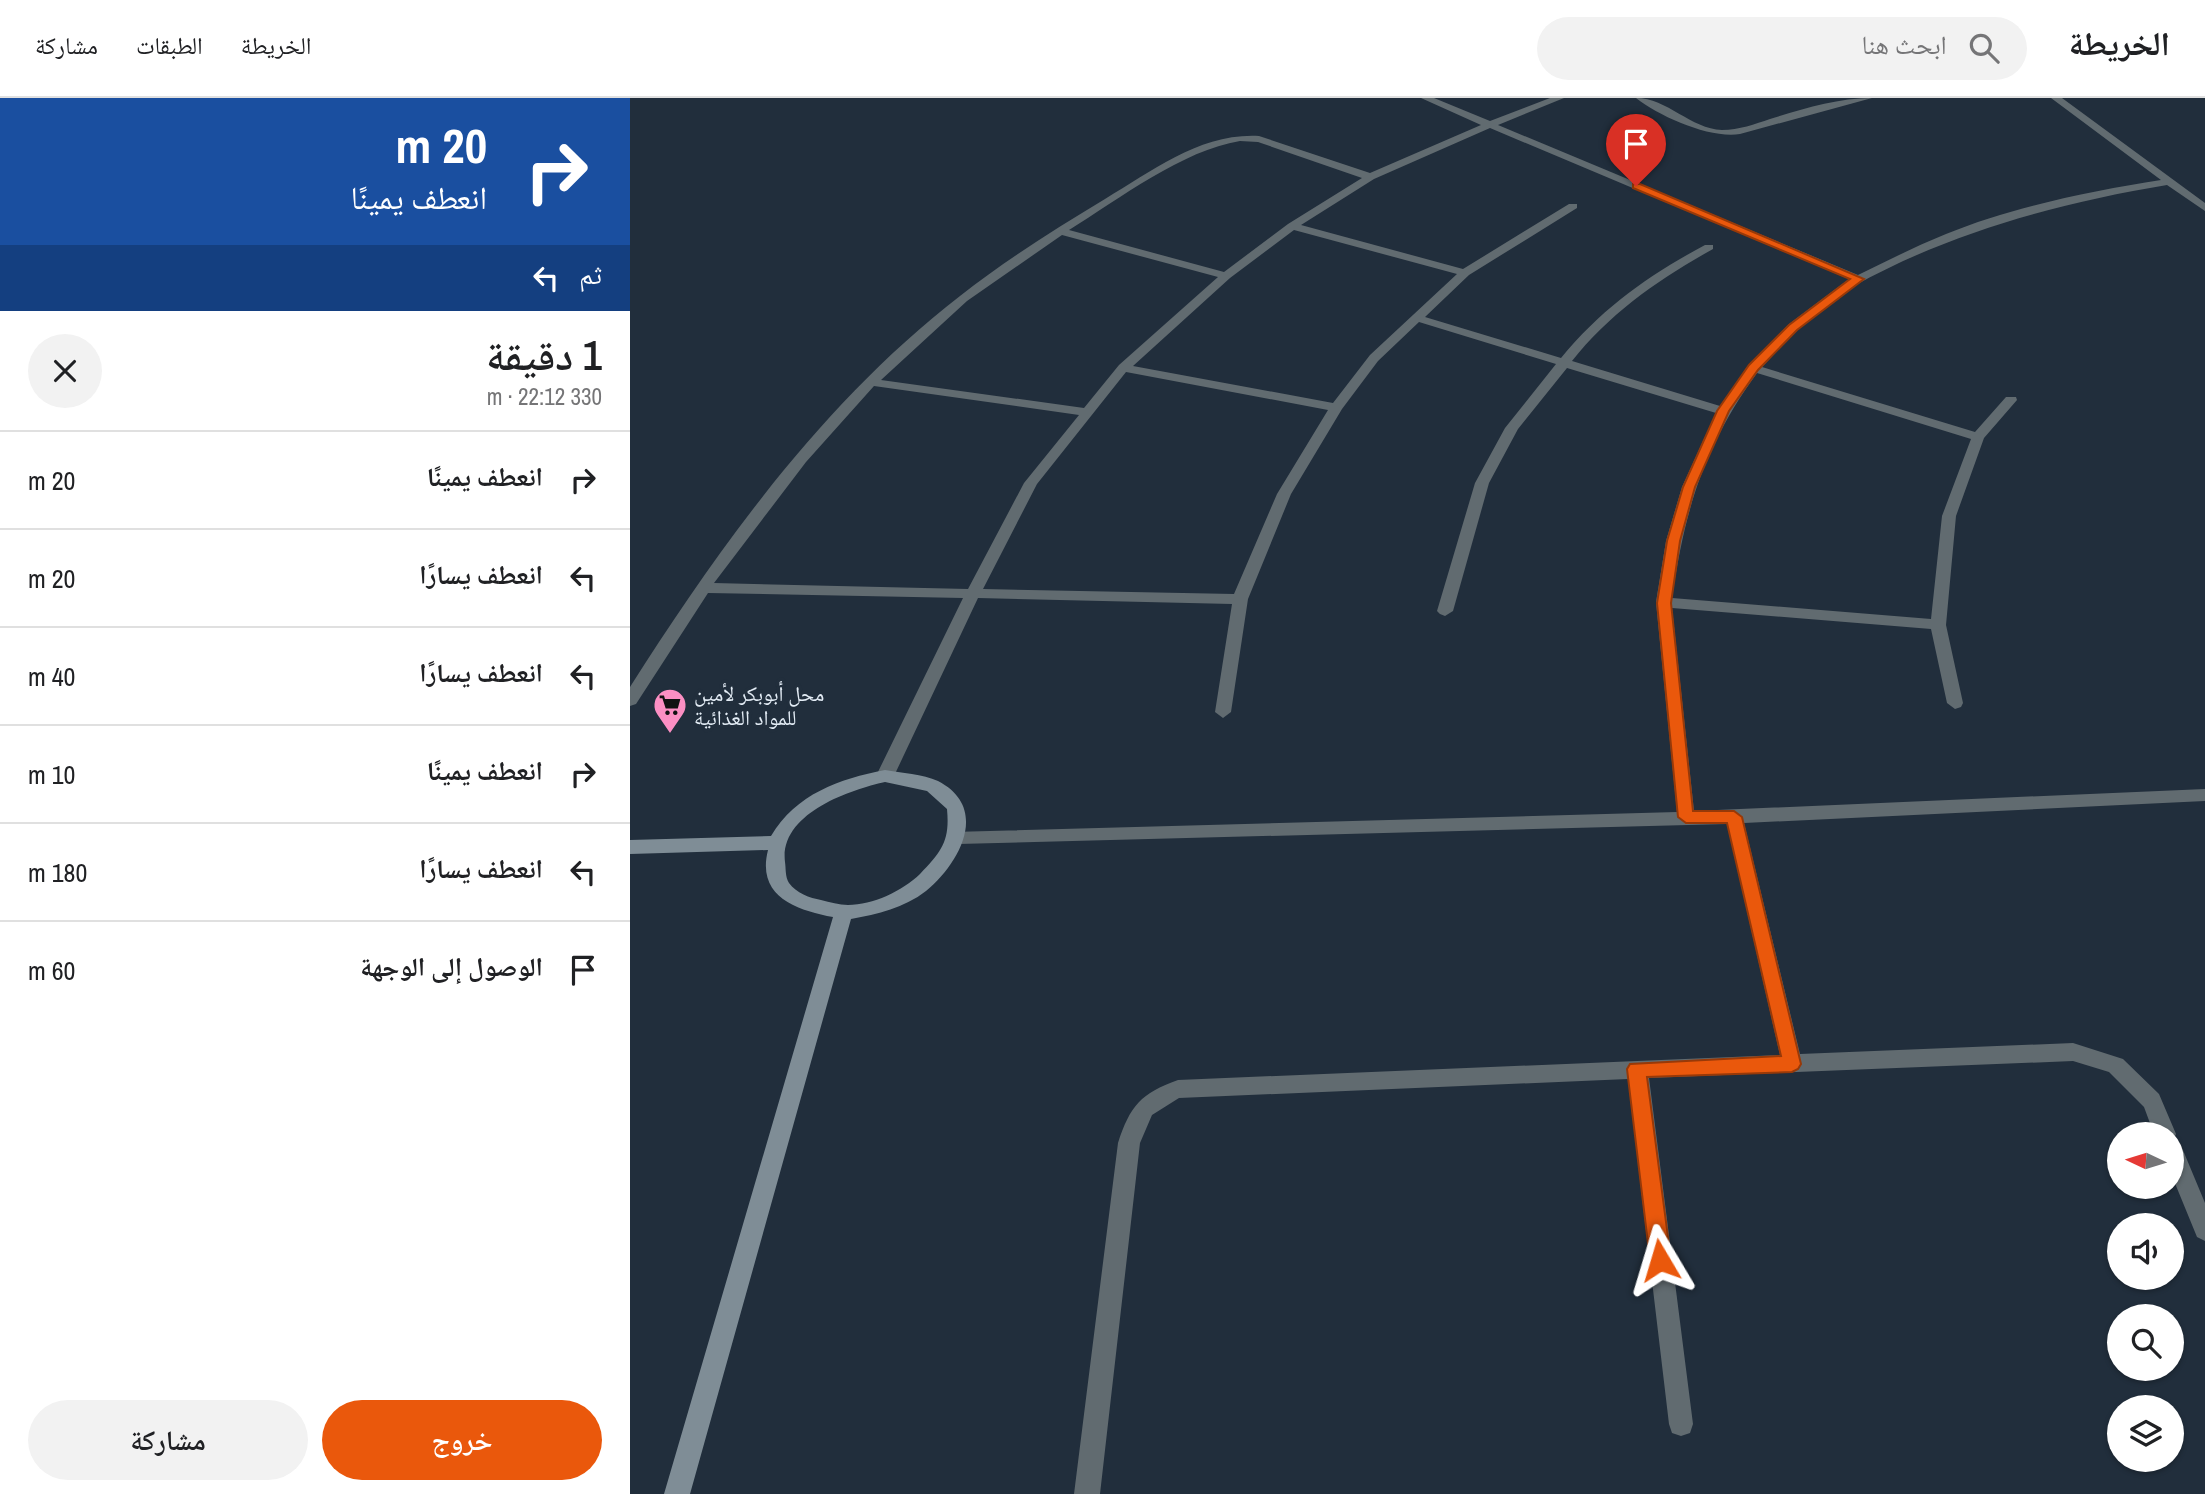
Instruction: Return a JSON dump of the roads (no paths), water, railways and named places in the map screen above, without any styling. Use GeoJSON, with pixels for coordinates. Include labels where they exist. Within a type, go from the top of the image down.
{"type":"FeatureCollection","features":[{"type":"Feature","properties":{"kind":"main road"},"geometry":{"type":"LineString","coordinates":[[885,776],[907,778],[926,783],[942,792],[953,805],[959,820],[958,837],[948,859],[930,879],[904,897],[874,908],[844,912],[816,909],[794,899],[779,884],[773,864],[777,843],[789,823],[815,800],[831,790],[857,780],[885,776]]}},
{"type":"Feature","properties":{"kind":"main road"},"geometry":{"type":"LineString","coordinates":[[630,847],[777,843]]}},
{"type":"Feature","properties":{"kind":"main road"},"geometry":{"type":"LineString","coordinates":[[677,1494],[844,912]]}},
{"type":"Feature","properties":{"kind":"street"},"geometry":{"type":"LineString","coordinates":[[1426,98],[1858,279]]}},
{"type":"Feature","properties":{"kind":"street"},"geometry":{"type":"LineString","coordinates":[[885,776],[973,594],[1031,483],[1123,368],[1226,276],[1292,226],[1370,177],[1559,98]]}},
{"type":"Feature","properties":{"kind":"street"},"geometry":{"type":"LineString","coordinates":[[1641,98],[1703,129],[1720,133],[1737,132],[1807,111],[1867,98]]}},
{"type":"Feature","properties":{"kind":"street"},"geometry":{"type":"LineString","coordinates":[[2056,98],[2205,208]]}},
{"type":"Feature","properties":{"kind":"street"},"geometry":{"type":"LineString","coordinates":[[630,700],[704,588],[818,436],[942,316],[993,276],[1164,168],[1217,140],[1241,136],[1259,139],[1370,177]]}},
{"type":"Feature","properties":{"kind":"street"},"geometry":{"type":"LineString","coordinates":[[1686,817],[1664,603],[1673,541],[1689,487],[1723,411],[1754,368],[1793,327],[1848,284],[1950,236],[2001,219],[2118,190],[2168,181]]}},
{"type":"Feature","properties":{"kind":"street"},"geometry":{"type":"LineString","coordinates":[[1223,712],[1240,599],[1284,494],[1336,408],[1374,358],[1465,273],[1573,206]]}},
{"type":"Feature","properties":{"kind":"street"},"geometry":{"type":"LineString","coordinates":[[1292,226],[1465,273]]}},
{"type":"Feature","properties":{"kind":"street"},"geometry":{"type":"LineString","coordinates":[[1059,232],[1226,276]]}},
{"type":"Feature","properties":{"kind":"street"},"geometry":{"type":"LineString","coordinates":[[1445,611],[1482,483],[1511,428],[1591,329],[1658,275],[1709,247]]}},
{"type":"Feature","properties":{"kind":"street"},"geometry":{"type":"LineString","coordinates":[[1417,318],[1723,411]]}},
{"type":"Feature","properties":{"kind":"street"},"geometry":{"type":"LineString","coordinates":[[1123,368],[1336,408]]}},
{"type":"Feature","properties":{"kind":"street"},"geometry":{"type":"LineString","coordinates":[[1754,368],[1978,436]]}},
{"type":"Feature","properties":{"kind":"street"},"geometry":{"type":"LineString","coordinates":[[871,382],[1086,412]]}},
{"type":"Feature","properties":{"kind":"street"},"geometry":{"type":"LineString","coordinates":[[1955,703],[1938,625],[1941,568],[1949,516],[1978,436],[2011,400]]}},
{"type":"Feature","properties":{"kind":"street"},"geometry":{"type":"LineString","coordinates":[[704,588],[1240,599]]}},
{"type":"Feature","properties":{"kind":"street"},"geometry":{"type":"LineString","coordinates":[[1664,603],[1938,625]]}},
{"type":"Feature","properties":{"kind":"street"},"geometry":{"type":"LineString","coordinates":[[958,837],[1734,817],[2205,795]]}},
{"type":"Feature","properties":{"kind":"street"},"geometry":{"type":"LineString","coordinates":[[1734,817],[1792,1064]]}},
{"type":"Feature","properties":{"kind":"street"},"geometry":{"type":"LineString","coordinates":[[1087,1494],[1129,1143],[1135,1121],[1150,1101],[1178,1089],[2073,1052],[2116,1065],[2152,1101],[2160,1122]]}},
{"type":"Feature","properties":{"kind":"street"},"geometry":{"type":"LineString","coordinates":[[1637,1069],[1681,1424]]}},
{"type":"Feature","properties":{"kind":"street"},"geometry":{"type":"LineString","coordinates":[[2184,1179],[2205,1230]]}},
{"type":"Feature","properties":{"kind":"place","name":"محل أبوبكر لأمين للمواد الغذائية"},"geometry":{"type":"Point","coordinates":[670,735]}}]}
